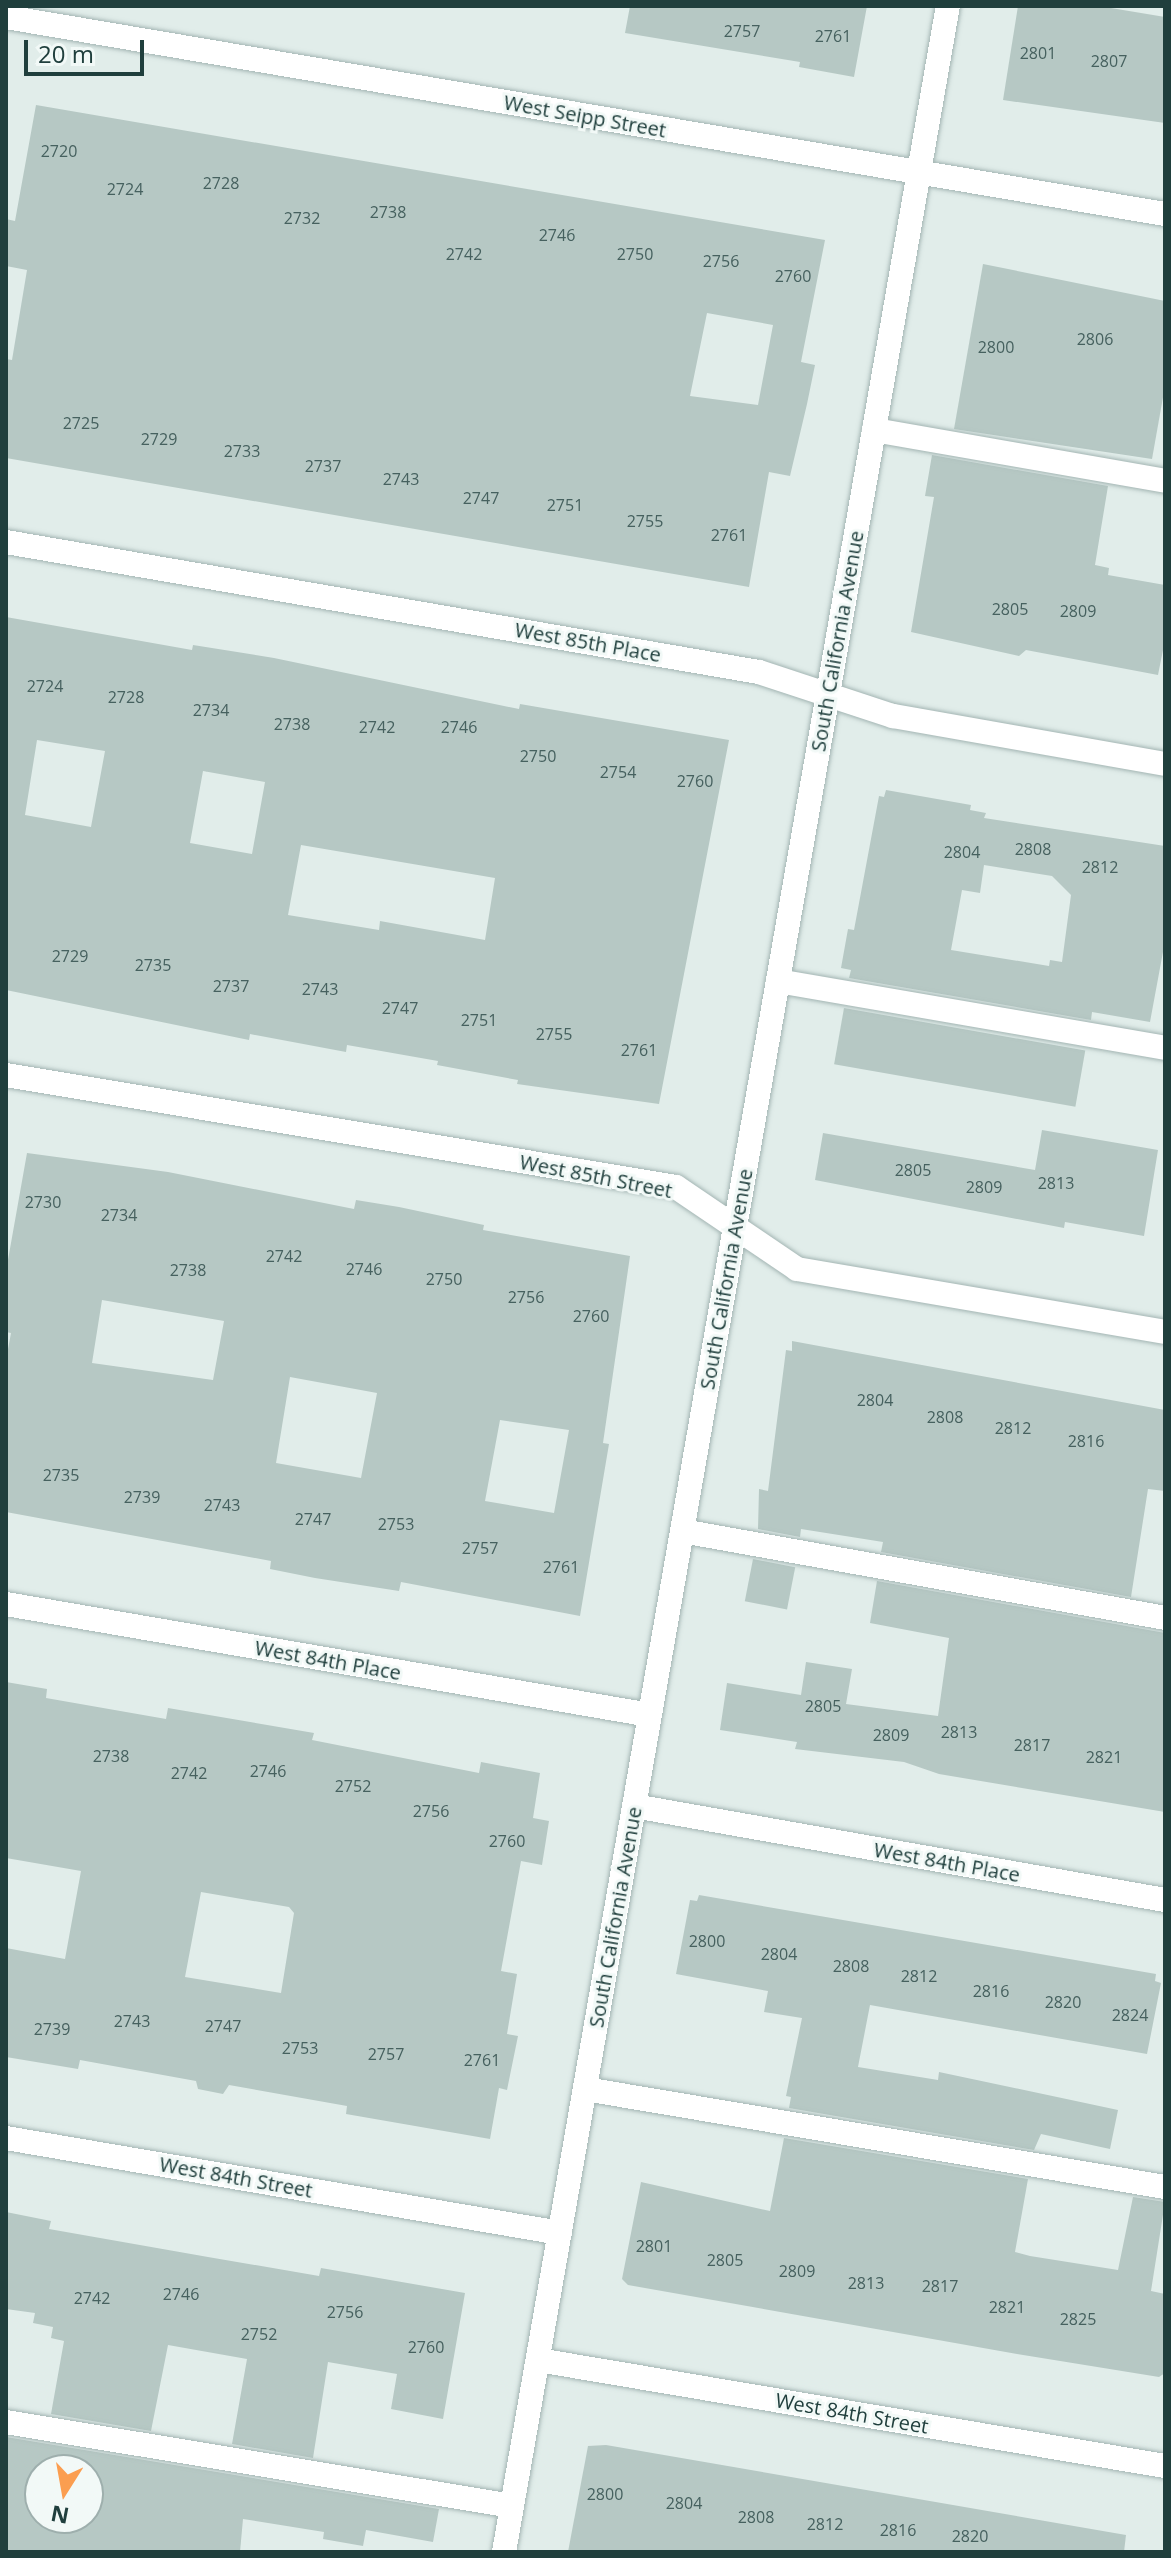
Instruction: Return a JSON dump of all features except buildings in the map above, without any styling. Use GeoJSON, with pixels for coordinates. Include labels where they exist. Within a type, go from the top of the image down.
{"type":"FeatureCollection","features":[{"type":"Feature","properties":{"kind":"street","name":"South California Avenue"},"geometry":{"type":"LineString","coordinates":[[504,2552],[948,6]]}},
{"type":"Feature","properties":{"kind":"street","name":"West Seipp Street"},"geometry":{"type":"LineString","coordinates":[[6,17],[1165,214]]}},
{"type":"Feature","properties":{"kind":"street"},"geometry":{"type":"LineString","coordinates":[[874,430],[1165,481]]}},
{"type":"Feature","properties":{"kind":"street","name":"West 85th Place"},"geometry":{"type":"LineString","coordinates":[[6,542],[759,672],[893,716],[1165,764]]}},
{"type":"Feature","properties":{"kind":"street"},"geometry":{"type":"LineString","coordinates":[[778,981],[1165,1048]]}},
{"type":"Feature","properties":{"kind":"street","name":"West 85th Street"},"geometry":{"type":"LineString","coordinates":[[6,1075],[676,1187],[797,1269],[1165,1332]]}},
{"type":"Feature","properties":{"kind":"street"},"geometry":{"type":"LineString","coordinates":[[682,1531],[1165,1618]]}},
{"type":"Feature","properties":{"kind":"street","name":"West 84th Place"},"geometry":{"type":"LineString","coordinates":[[6,1604],[650,1715]]}},
{"type":"Feature","properties":{"kind":"street","name":"West 84th Place"},"geometry":{"type":"LineString","coordinates":[[634,1806],[1165,1900]]}},
{"type":"Feature","properties":{"kind":"street"},"geometry":{"type":"LineString","coordinates":[[585,2089],[1165,2187]]}},
{"type":"Feature","properties":{"kind":"street","name":"West 84th Street"},"geometry":{"type":"LineString","coordinates":[[6,2138],[560,2233]]}},
{"type":"Feature","properties":{"kind":"street","name":"West 84th Street"},"geometry":{"type":"LineString","coordinates":[[538,2360],[1165,2466]]}},
{"type":"Feature","properties":{"kind":"street"},"geometry":{"type":"LineString","coordinates":[[6,2422],[512,2506]]}}]}
